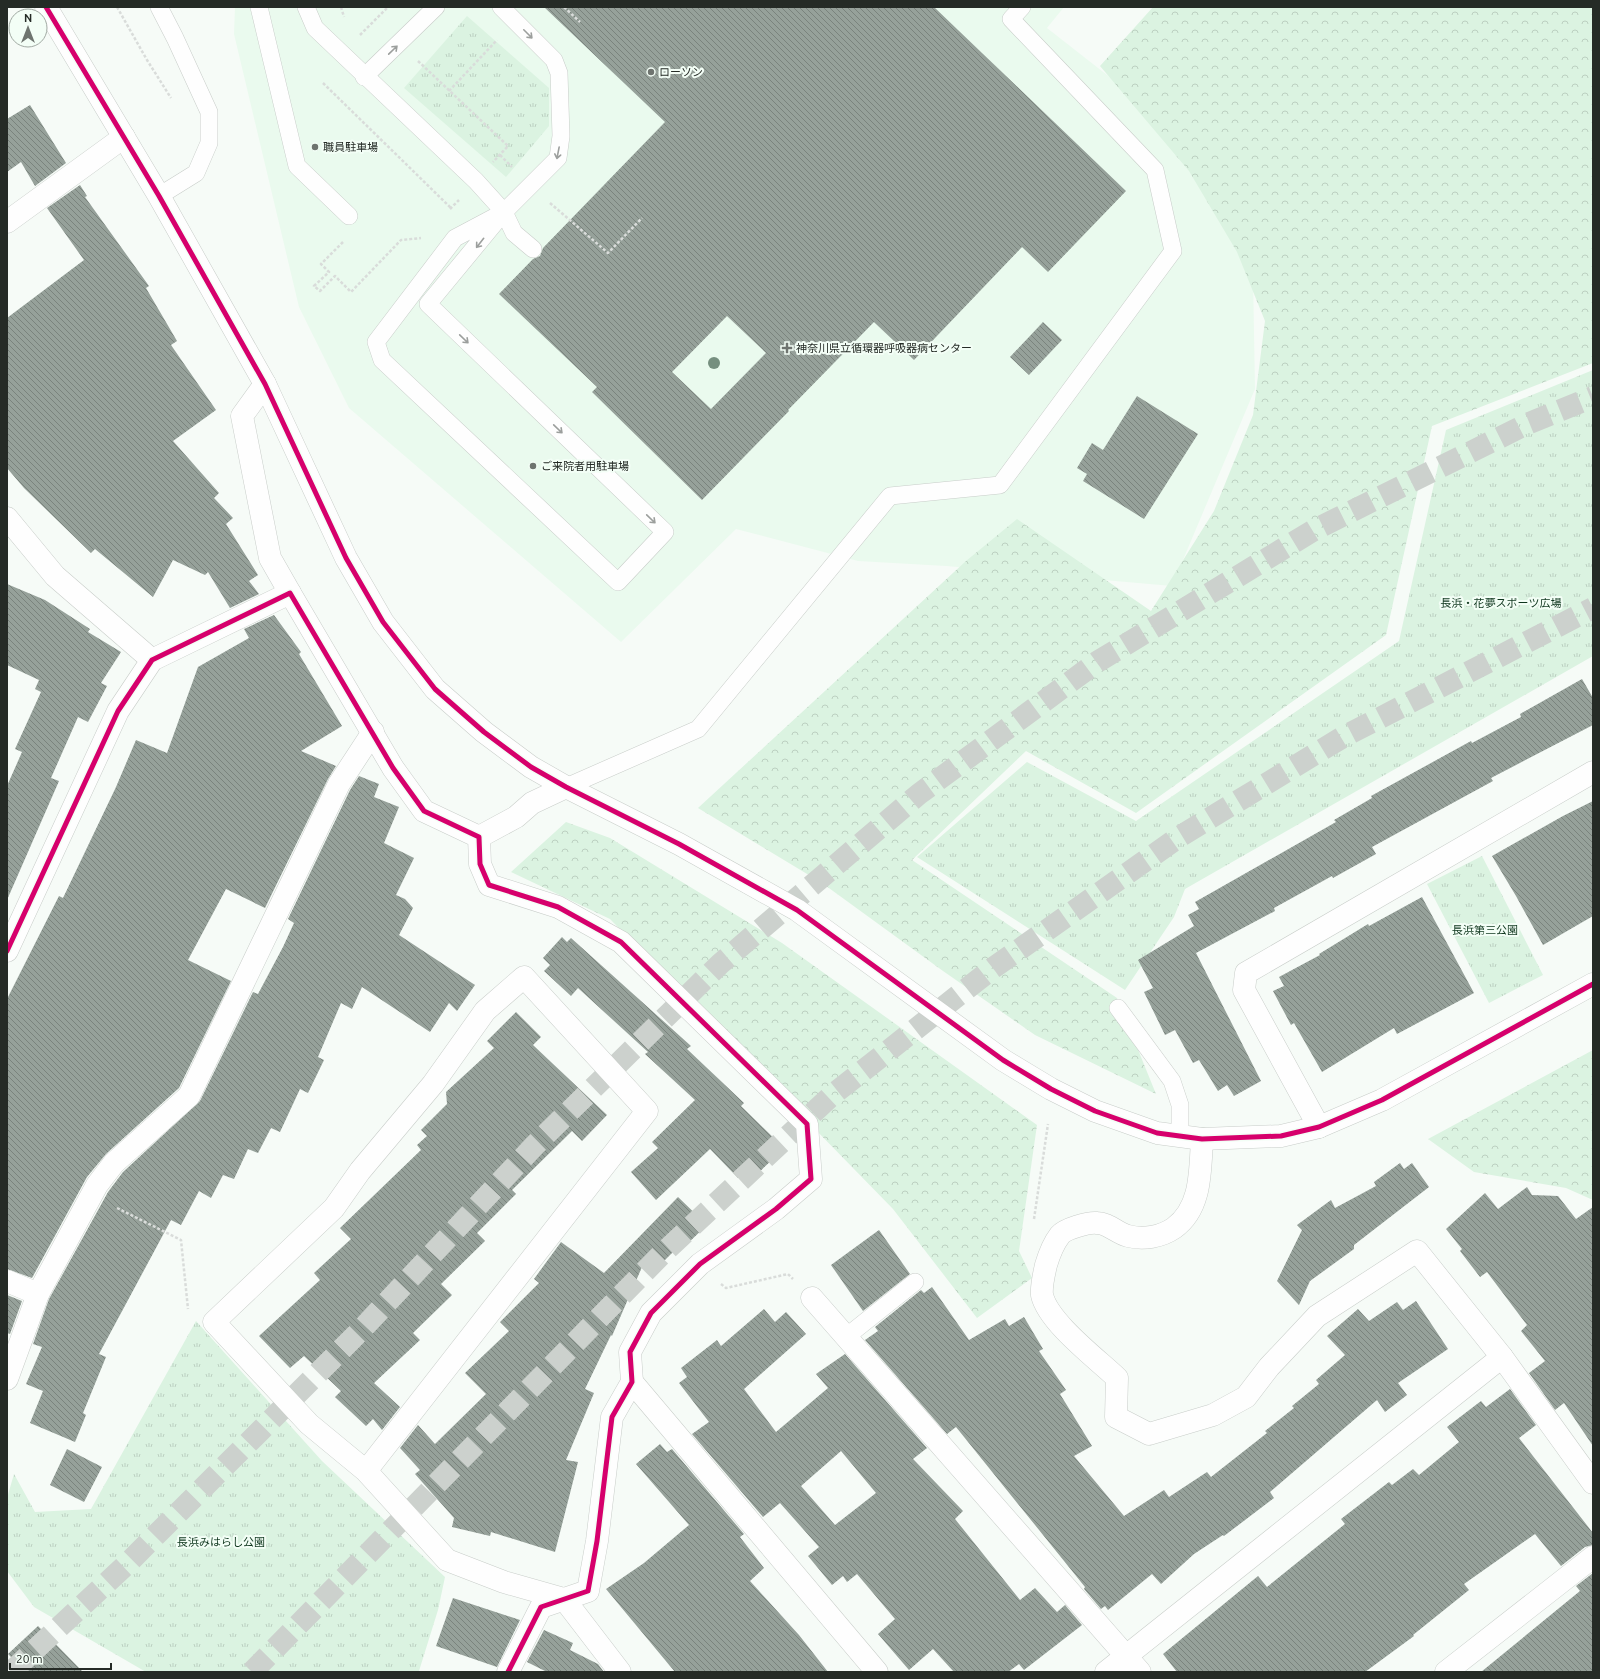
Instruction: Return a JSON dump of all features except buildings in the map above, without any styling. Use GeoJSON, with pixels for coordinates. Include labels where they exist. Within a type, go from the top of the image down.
{"type":"FeatureCollection","features":[{"type":"Feature","properties":{"kind":"street"},"geometry":{"type":"LineString","coordinates":[[46,7],[159,196],[265,384],[346,558],[383,622],[436,690],[484,732],[531,767],[566,787],[678,844],[797,910],[1003,1060],[1051,1089],[1095,1111],[1157,1132],[1202,1139],[1281,1136],[1319,1127],[1382,1100],[1593,984]]}},
{"type":"Feature","properties":{"kind":"street"},"geometry":{"type":"LineString","coordinates":[[7,222],[124,137]]}},
{"type":"Feature","properties":{"kind":"street"},"geometry":{"type":"LineString","coordinates":[[265,384],[242,416],[270,558],[342,684],[373,732],[393,768],[424,810],[479,837]]}},
{"type":"Feature","properties":{"kind":"street"},"geometry":{"type":"LineString","coordinates":[[7,518],[55,576],[152,660]]}},
{"type":"Feature","properties":{"kind":"street"},"geometry":{"type":"LineString","coordinates":[[7,950],[118,711],[152,660],[290,593]]}},
{"type":"Feature","properties":{"kind":"street"},"geometry":{"type":"LineString","coordinates":[[7,1379],[38,1294],[97,1185],[114,1163],[189,1096],[339,784],[373,732]]}},
{"type":"Feature","properties":{"kind":"street"},"geometry":{"type":"LineString","coordinates":[[1319,1127],[1244,990],[1246,973],[1593,772]]}},
{"type":"Feature","properties":{"kind":"street"},"geometry":{"type":"LineString","coordinates":[[479,837],[516,817],[532,803],[566,787]]}},
{"type":"Feature","properties":{"kind":"street"},"geometry":{"type":"LineString","coordinates":[[479,837],[480,864],[489,885],[558,907],[621,942],[807,1124],[811,1179],[776,1209],[700,1264],[651,1313],[630,1352],[632,1382],[612,1417],[597,1541],[588,1591],[541,1606],[508,1672]]}},
{"type":"Feature","properties":{"kind":"street"},"geometry":{"type":"LineString","coordinates":[[366,1471],[647,1111],[524,977],[485,1011],[433,1084],[360,1171],[334,1208],[214,1322],[309,1424],[366,1471],[447,1560],[504,1582],[564,1599],[620,1672]]}},
{"type":"Feature","properties":{"kind":"street"},"geometry":{"type":"LineString","coordinates":[[1202,1139],[1198,1189],[1194,1204],[1185,1218],[1174,1228],[1158,1237],[1142,1237],[1127,1236],[1097,1223],[1079,1225],[1061,1234],[1050,1252],[1043,1276],[1042,1295],[1052,1317],[1117,1378],[1116,1417],[1149,1434],[1212,1415],[1246,1397],[1269,1367],[1317,1316],[1417,1251],[1502,1357],[1593,1483]]}},
{"type":"Feature","properties":{"kind":"street"},"geometry":{"type":"LineString","coordinates":[[7,1281],[38,1294]]}},
{"type":"Feature","properties":{"kind":"street"},"geometry":{"type":"LineString","coordinates":[[812,1298],[1133,1664]]}},
{"type":"Feature","properties":{"kind":"street"},"geometry":{"type":"LineString","coordinates":[[1106,1672],[1133,1664],[1502,1357]]}},
{"type":"Feature","properties":{"kind":"street"},"geometry":{"type":"LineString","coordinates":[[632,1382],[877,1672]]}},
{"type":"Feature","properties":{"kind":"street"},"geometry":{"type":"LineString","coordinates":[[1446,1672],[1593,1557]]}},
{"type":"Feature","properties":{"kind":"lane"},"geometry":{"type":"LineString","coordinates":[[159,7],[209,112],[209,144],[196,173],[159,196]]}},
{"type":"Feature","properties":{"kind":"lane"},"geometry":{"type":"LineString","coordinates":[[260,7],[297,166],[349,216]]}},
{"type":"Feature","properties":{"kind":"lane"},"geometry":{"type":"LineString","coordinates":[[364,77],[436,7]]}},
{"type":"Feature","properties":{"kind":"lane"},"geometry":{"type":"LineString","coordinates":[[428,304],[504,212],[558,158],[561,136],[559,72],[554,60],[500,7]]}},
{"type":"Feature","properties":{"kind":"lane"},"geometry":{"type":"LineString","coordinates":[[566,787],[698,730],[890,496],[1000,485],[1173,251],[1155,170],[1011,19],[1022,7]]}},
{"type":"Feature","properties":{"kind":"lane"},"geometry":{"type":"LineString","coordinates":[[308,12],[315,28],[364,77],[476,181],[504,212],[514,233],[533,249]]}},
{"type":"Feature","properties":{"kind":"lane"},"geometry":{"type":"LineString","coordinates":[[414,292],[665,532],[618,582],[382,360],[376,342],[455,238],[504,212]]}},
{"type":"Feature","properties":{"kind":"lane"},"geometry":{"type":"LineString","coordinates":[[1118,1008],[1172,1081],[1180,1105],[1180,1136]]}},
{"type":"Feature","properties":{"kind":"lane"},"geometry":{"type":"LineString","coordinates":[[846,1337],[915,1282]]}},
{"type":"Feature","properties":{"kind":"path"},"geometry":{"type":"LineString","coordinates":[[117,7],[147,60],[172,99]]}},
{"type":"Feature","properties":{"kind":"path"},"geometry":{"type":"LineString","coordinates":[[341,7],[345,22]]}},
{"type":"Feature","properties":{"kind":"path"},"geometry":{"type":"LineString","coordinates":[[359,36],[388,7]]}},
{"type":"Feature","properties":{"kind":"path"},"geometry":{"type":"LineString","coordinates":[[564,7],[580,22]]}},
{"type":"Feature","properties":{"kind":"path"},"geometry":{"type":"LineString","coordinates":[[449,90],[515,21]]}},
{"type":"Feature","properties":{"kind":"path"},"geometry":{"type":"LineString","coordinates":[[373,22],[379,26]]}},
{"type":"Feature","properties":{"kind":"path"},"geometry":{"type":"LineString","coordinates":[[414,56],[508,146],[492,163]]}},
{"type":"Feature","properties":{"kind":"path"},"geometry":{"type":"LineString","coordinates":[[322,83],[451,208]]}},
{"type":"Feature","properties":{"kind":"path"},"geometry":{"type":"LineString","coordinates":[[500,155],[515,170]]}},
{"type":"Feature","properties":{"kind":"path"},"geometry":{"type":"LineString","coordinates":[[446,213],[460,198]]}},
{"type":"Feature","properties":{"kind":"path"},"geometry":{"type":"LineString","coordinates":[[548,201],[608,253],[642,218]]}},
{"type":"Feature","properties":{"kind":"path"},"geometry":{"type":"LineString","coordinates":[[349,216],[359,224],[321,264],[329,272],[314,286],[320,291],[335,276],[351,292],[401,240],[420,239],[425,234]]}},
{"type":"Feature","properties":{"kind":"path"},"geometry":{"type":"LineString","coordinates":[[1034,1223],[1048,1124]]}},
{"type":"Feature","properties":{"kind":"path"},"geometry":{"type":"LineString","coordinates":[[92,1196],[181,1240],[188,1317]]}},
{"type":"Feature","properties":{"kind":"path"},"geometry":{"type":"LineString","coordinates":[[726,1288],[788,1274]]}},
{"type":"Feature","properties":{"kind":"shaded area","name":"神奈川県立循環器呼吸器病センター"},"geometry":{"type":"Polygon","coordinates":[[[235,7],[1064,7],[1047,28],[1190,140],[1253,276],[1255,389],[1172,586],[946,566],[858,561],[736,529],[621,642],[349,408],[299,307],[234,34],[235,7]]]}},
{"type":"Feature","properties":{"kind":"green space"},"geometry":{"type":"Polygon","coordinates":[[[1153,7],[1593,7],[1593,363],[1432,426],[1386,635],[1136,813],[1026,751],[912,860],[1117,998],[1156,1094],[1035,1035],[943,971],[822,883],[698,808],[966,561],[1017,519],[1151,611],[1214,511],[1253,415],[1265,321],[1237,252],[1189,171],[1100,66],[1153,7]]]}},
{"type":"Feature","properties":{"kind":"green space"},"geometry":{"type":"Polygon","coordinates":[[[467,16],[549,88],[549,126],[506,177],[404,88],[467,16]]]}},
{"type":"Feature","properties":{"kind":"green space","name":"長浜・花夢スポーツ広場"},"geometry":{"type":"Polygon","coordinates":[[[1593,370],[1593,656],[1185,889],[1174,917],[1125,990],[917,857],[1027,762],[1136,821],[1399,641],[1446,430],[1593,370]]]}},
{"type":"Feature","properties":{"kind":"green space"},"geometry":{"type":"Polygon","coordinates":[[[566,822],[610,838],[782,943],[1037,1125],[1019,1251],[1032,1278],[977,1318],[893,1209],[610,919],[511,872],[566,822]]]}},
{"type":"Feature","properties":{"kind":"green space","name":"長浜第三公園"},"geometry":{"type":"Polygon","coordinates":[[[1482,856],[1543,975],[1489,1003],[1427,884],[1482,856]]]}},
{"type":"Feature","properties":{"kind":"green space"},"geometry":{"type":"Polygon","coordinates":[[[1593,1050],[1593,1200],[1566,1188],[1474,1172],[1428,1139],[1593,1050]]]}},
{"type":"Feature","properties":{"kind":"green space","name":"長浜みはらし公園"},"geometry":{"type":"Polygon","coordinates":[[[196,1321],[322,1461],[445,1577],[438,1610],[419,1671],[421,1672],[146,1672],[34,1607],[7,1571],[7,1498],[14,1474],[35,1512],[91,1509],[196,1321]]]}},
{"type":"Feature","properties":{"kind":"tunnel"},"geometry":{"type":"LineString","coordinates":[[11,1672],[128,1563],[361,1330],[535,1145],[720,964],[919,794],[1097,662],[1314,530],[1527,424],[1593,397]]}},
{"type":"Feature","properties":{"kind":"tunnel"},"geometry":{"type":"LineString","coordinates":[[252,1672],[662,1254],[831,1096],[993,968],[1179,837],[1343,737],[1593,608]]}},
{"type":"Feature","properties":{"kind":"cycle path"},"geometry":{"type":"LineString","coordinates":[[46,7],[159,196],[265,384],[346,558],[383,622],[435,689],[484,732],[531,767],[566,787],[679,844],[797,910],[1003,1060],[1051,1089],[1095,1111],[1157,1133],[1202,1139],[1281,1136],[1319,1127],[1382,1100],[1593,984]]}},
{"type":"Feature","properties":{"kind":"cycle path"},"geometry":{"type":"LineString","coordinates":[[7,951],[118,711],[152,660],[290,593],[393,768],[424,811],[479,837],[480,864],[489,885],[558,907],[621,942],[807,1124],[811,1179],[776,1209],[700,1264],[651,1313],[630,1352],[632,1382],[612,1417],[597,1541],[588,1591],[541,1607],[508,1672]]}},
{"type":"Feature","properties":{"kind":"place","name":"ローソン"},"geometry":{"type":"Point","coordinates":[651,72]}},
{"type":"Feature","properties":{"kind":"place","name":"職員駐車場"},"geometry":{"type":"Point","coordinates":[315,147]}},
{"type":"Feature","properties":{"kind":"place","name":"神奈川県立循環器呼吸器病センター"},"geometry":{"type":"Point","coordinates":[787,348]}},
{"type":"Feature","properties":{"kind":"place","name":"ご来院者用駐車場"},"geometry":{"type":"Point","coordinates":[533,466]}}]}
